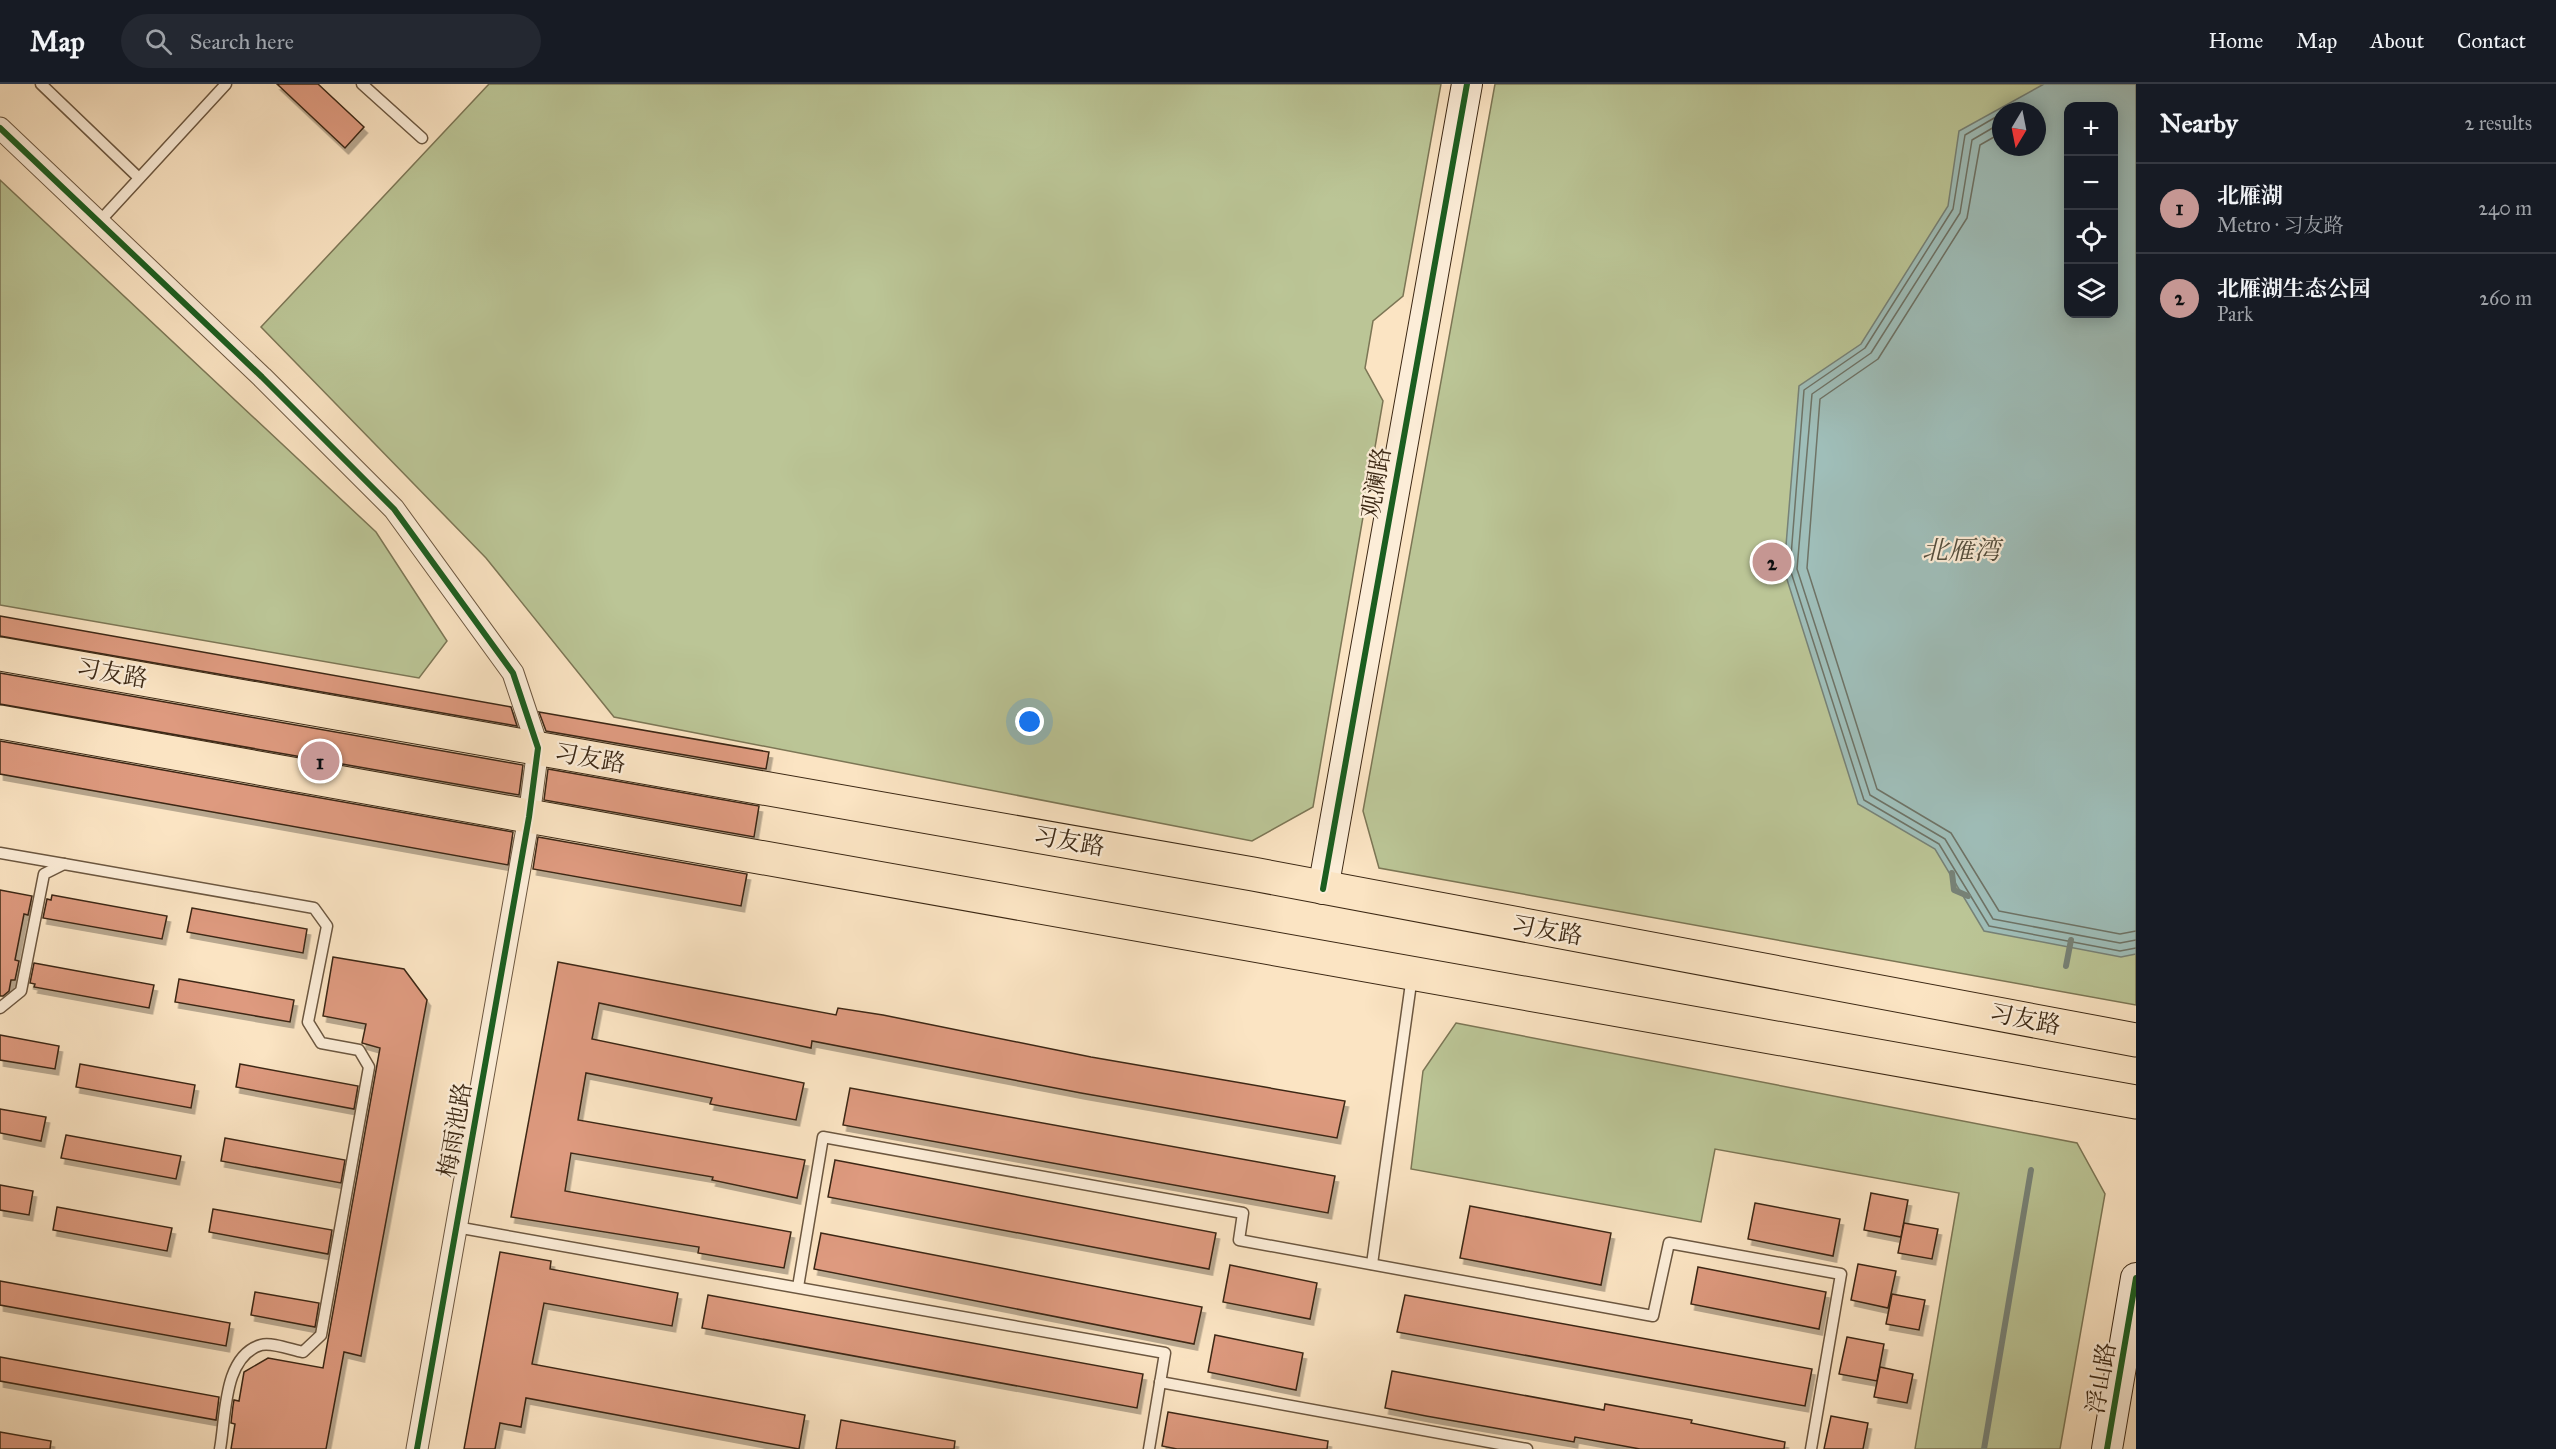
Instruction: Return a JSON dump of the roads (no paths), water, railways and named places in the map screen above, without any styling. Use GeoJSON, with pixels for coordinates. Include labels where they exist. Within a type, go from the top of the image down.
{"type":"FeatureCollection","features":[{"type":"Feature","properties":{"kind":"main road","name":"习友路"},"geometry":{"type":"LineString","coordinates":[[0,654],[1241,872],[2136,1040]]}},
{"type":"Feature","properties":{"kind":"main road"},"geometry":{"type":"LineString","coordinates":[[0,722],[2136,1102]]}},
{"type":"Feature","properties":{"kind":"street","name":"观澜路"},"geometry":{"type":"LineString","coordinates":[[1323,889],[1467,84]]}},
{"type":"Feature","properties":{"kind":"street"},"geometry":{"type":"LineString","coordinates":[[0,128],[262,377],[394,509],[513,674],[538,748]]}},
{"type":"Feature","properties":{"kind":"street","name":"梅雨池路"},"geometry":{"type":"LineString","coordinates":[[417,1449],[529,817],[538,748]]}},
{"type":"Feature","properties":{"kind":"street","name":"浮山路"},"geometry":{"type":"LineString","coordinates":[[2107,1449],[2136,1278]]}},
{"type":"Feature","properties":{"kind":"lane"},"geometry":{"type":"LineString","coordinates":[[42,84],[139,178]]}},
{"type":"Feature","properties":{"kind":"lane"},"geometry":{"type":"LineString","coordinates":[[99,222],[226,84]]}},
{"type":"Feature","properties":{"kind":"lane"},"geometry":{"type":"LineString","coordinates":[[362,84],[422,138]]}},
{"type":"Feature","properties":{"kind":"lane"},"geometry":{"type":"LineString","coordinates":[[0,853],[314,908],[327,926],[308,1022],[321,1043],[359,1050],[369,1067],[321,1335],[303,1352],[263,1344],[242,1356],[233,1375],[220,1449]]}},
{"type":"Feature","properties":{"kind":"lane"},"geometry":{"type":"LineString","coordinates":[[0,1008],[21,991],[44,874],[64,864]]}},
{"type":"Feature","properties":{"kind":"lane"},"geometry":{"type":"LineString","coordinates":[[1372,1264],[1413,974]]}},
{"type":"Feature","properties":{"kind":"lane"},"geometry":{"type":"LineString","coordinates":[[798,1287],[823,1137],[1243,1213],[1239,1240],[1653,1316],[1669,1243],[1840,1274],[1811,1449]]}},
{"type":"Feature","properties":{"kind":"lane"},"geometry":{"type":"LineString","coordinates":[[456,1227],[1165,1353],[1149,1449]]}},
{"type":"Feature","properties":{"kind":"lane"},"geometry":{"type":"LineString","coordinates":[[1160,1382],[1527,1449]]}},
{"type":"Feature","properties":{"kind":"water","name":"北雁湾"},"geometry":{"type":"Polygon","coordinates":[[[2044,84],[2136,84],[2136,954],[2121,957],[1984,931],[1935,849],[1858,804],[1784,570],[1799,386],[1861,344],[1948,206],[1959,131],[1992,113],[1992,156],[2046,156],[2046,102],[2011,102],[2044,84]]]}},
{"type":"Feature","properties":{"kind":"waterway"},"geometry":{"type":"LineString","coordinates":[[1952,873],[1954,890],[1968,896]]}},
{"type":"Feature","properties":{"kind":"waterway"},"geometry":{"type":"LineString","coordinates":[[2066,966],[2071,940]]}},
{"type":"Feature","properties":{"kind":"waterway"},"geometry":{"type":"LineString","coordinates":[[1984,1449],[2031,1170]]}},
{"type":"Feature","properties":{"kind":"place","name":"北雁湖生态公园"},"geometry":{"type":"Point","coordinates":[1772,562]}},
{"type":"Feature","properties":{"kind":"place","name":"北雁湖"},"geometry":{"type":"Point","coordinates":[320,761]}}]}
